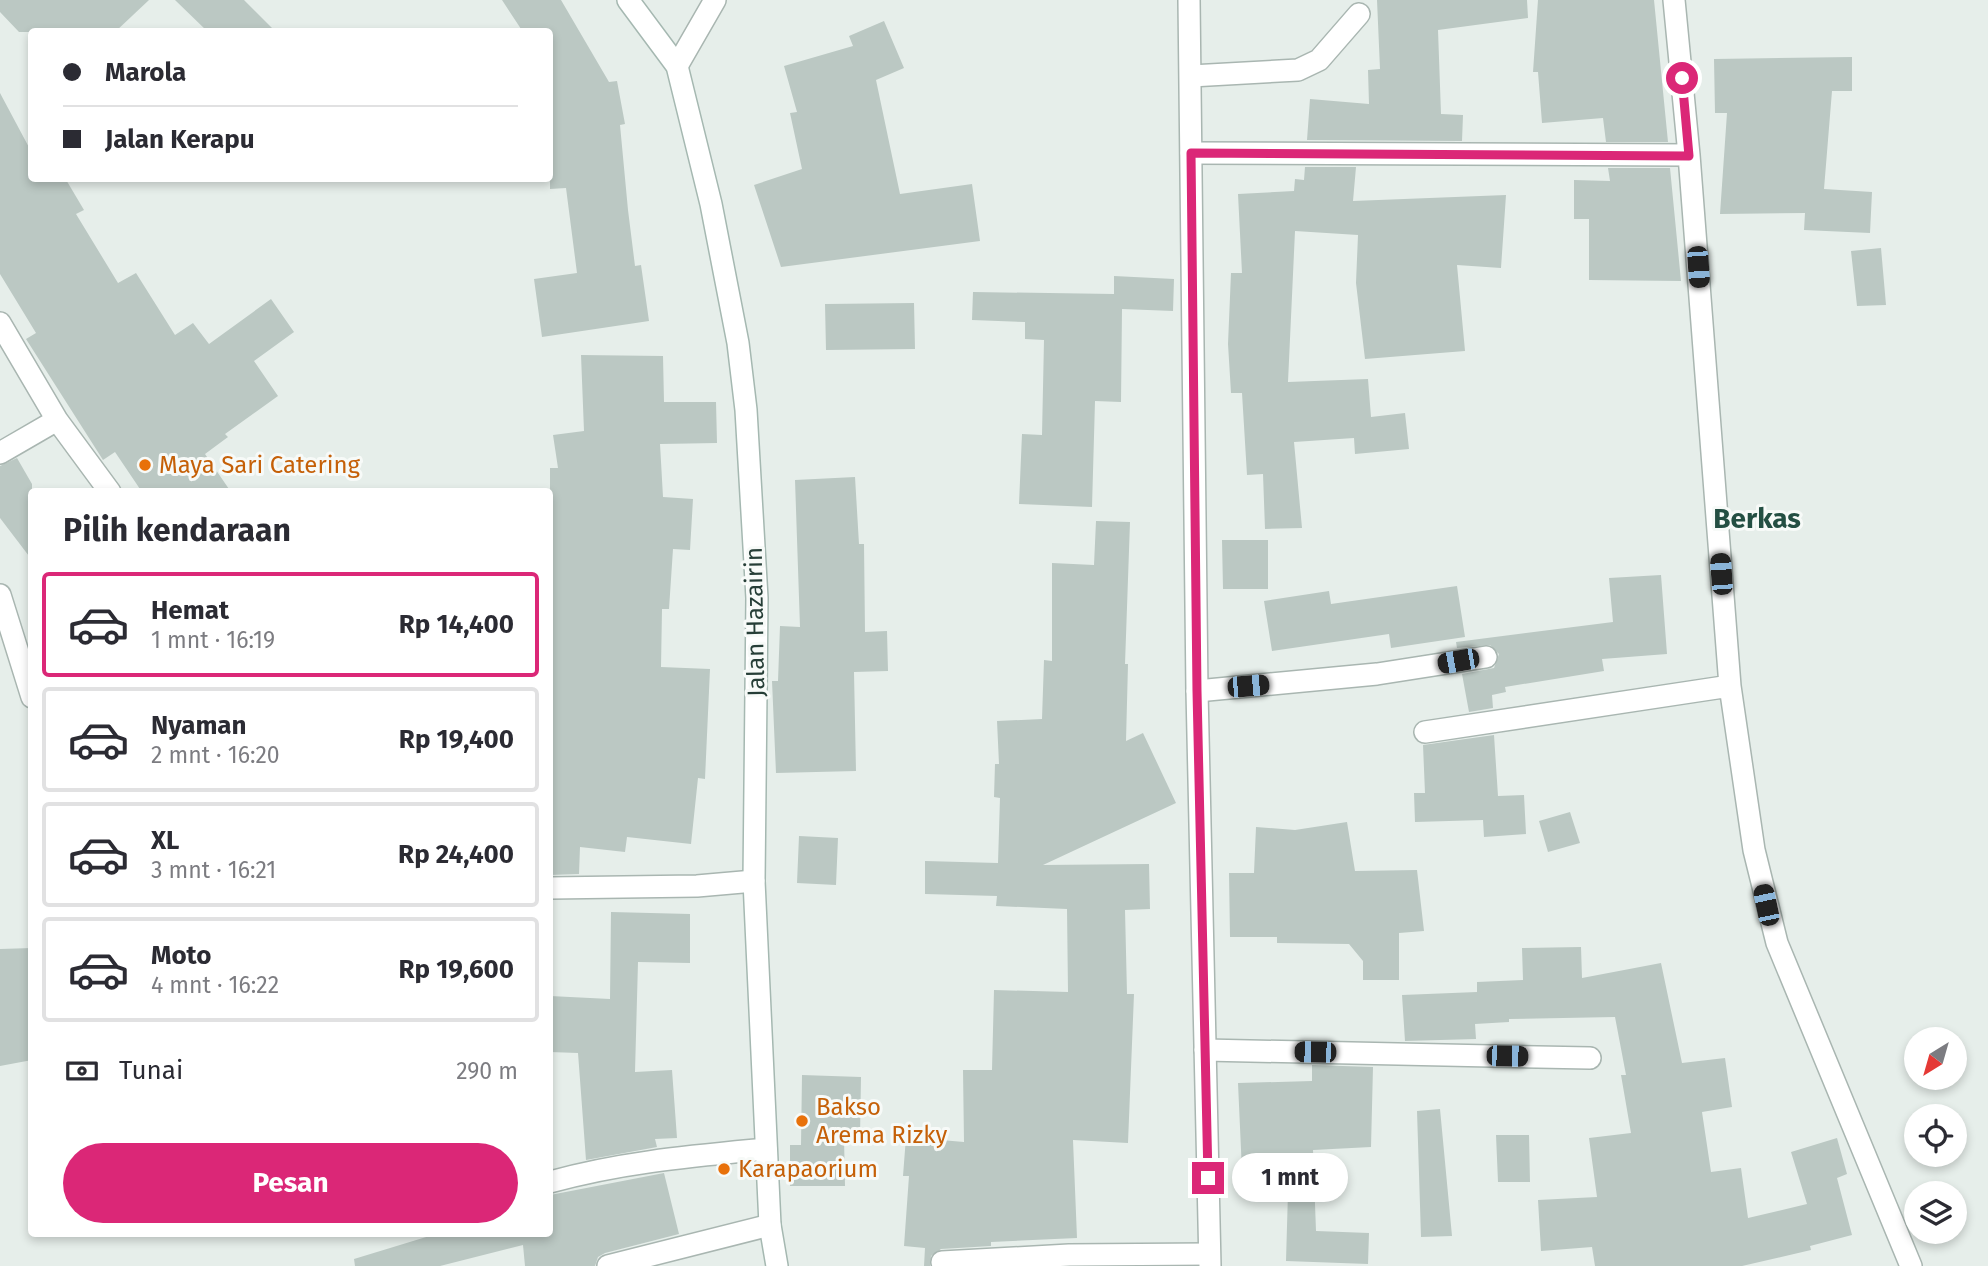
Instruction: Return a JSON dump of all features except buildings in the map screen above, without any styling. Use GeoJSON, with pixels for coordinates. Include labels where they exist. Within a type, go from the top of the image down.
{"type":"FeatureCollection","features":[{"type":"Feature","properties":{"kind":"street","name":"Jalan Hazairin"},"geometry":{"type":"LineString","coordinates":[[628,0],[677,66],[712,204],[738,343],[746,410],[757,598],[754,881],[770,1224],[777,1266]]}},
{"type":"Feature","properties":{"kind":"street"},"geometry":{"type":"LineString","coordinates":[[677,66],[715,0]]}},
{"type":"Feature","properties":{"kind":"street"},"geometry":{"type":"LineString","coordinates":[[942,1262],[1069,1255],[1210,1260],[1197,691],[1189,0]]}},
{"type":"Feature","properties":{"kind":"street"},"geometry":{"type":"LineString","coordinates":[[1674,0],[1689,156],[1730,686],[1755,850],[1777,943],[1911,1266]]}},
{"type":"Feature","properties":{"kind":"street"},"geometry":{"type":"LineString","coordinates":[[1191,76],[1298,70],[1310,66],[1359,14]]}},
{"type":"Feature","properties":{"kind":"street"},"geometry":{"type":"LineString","coordinates":[[1191,153],[1689,156]]}},
{"type":"Feature","properties":{"kind":"street"},"geometry":{"type":"LineString","coordinates":[[0,323],[57,420],[107,488]]}},
{"type":"Feature","properties":{"kind":"street"},"geometry":{"type":"LineString","coordinates":[[0,453],[57,420]]}},
{"type":"Feature","properties":{"kind":"street"},"geometry":{"type":"LineString","coordinates":[[0,595],[28,684]]}},
{"type":"Feature","properties":{"kind":"street"},"geometry":{"type":"LineString","coordinates":[[1197,691],[1377,674],[1486,657]]}},
{"type":"Feature","properties":{"kind":"street"},"geometry":{"type":"LineString","coordinates":[[1424,732],[1730,686]]}},
{"type":"Feature","properties":{"kind":"street"},"geometry":{"type":"LineString","coordinates":[[553,888],[697,886],[754,881]]}},
{"type":"Feature","properties":{"kind":"street"},"geometry":{"type":"LineString","coordinates":[[1205,1050],[1590,1058]]}},
{"type":"Feature","properties":{"kind":"street"},"geometry":{"type":"LineString","coordinates":[[553,1181],[638,1161],[766,1149]]}},
{"type":"Feature","properties":{"kind":"street"},"geometry":{"type":"LineString","coordinates":[[608,1266],[770,1224]]}},
{"type":"Feature","properties":{"kind":"place","name":"Maya Sari Catering"},"geometry":{"type":"Point","coordinates":[145,465]}},
{"type":"Feature","properties":{"kind":"place","name":"Bakso Arema Rizky"},"geometry":{"type":"Point","coordinates":[802,1121]}},
{"type":"Feature","properties":{"kind":"place","name":"Karapaorium"},"geometry":{"type":"Point","coordinates":[724,1169]}},
{"type":"Feature","properties":{"kind":"district","name":"Berkas"},"geometry":{"type":"Point","coordinates":[1757,518]}},
{"type":"Feature","properties":{"kind":"route"},"geometry":{"type":"LineString","coordinates":[[1208,1178],[1197,691],[1191,153],[1689,156],[1682,78]]}}]}
